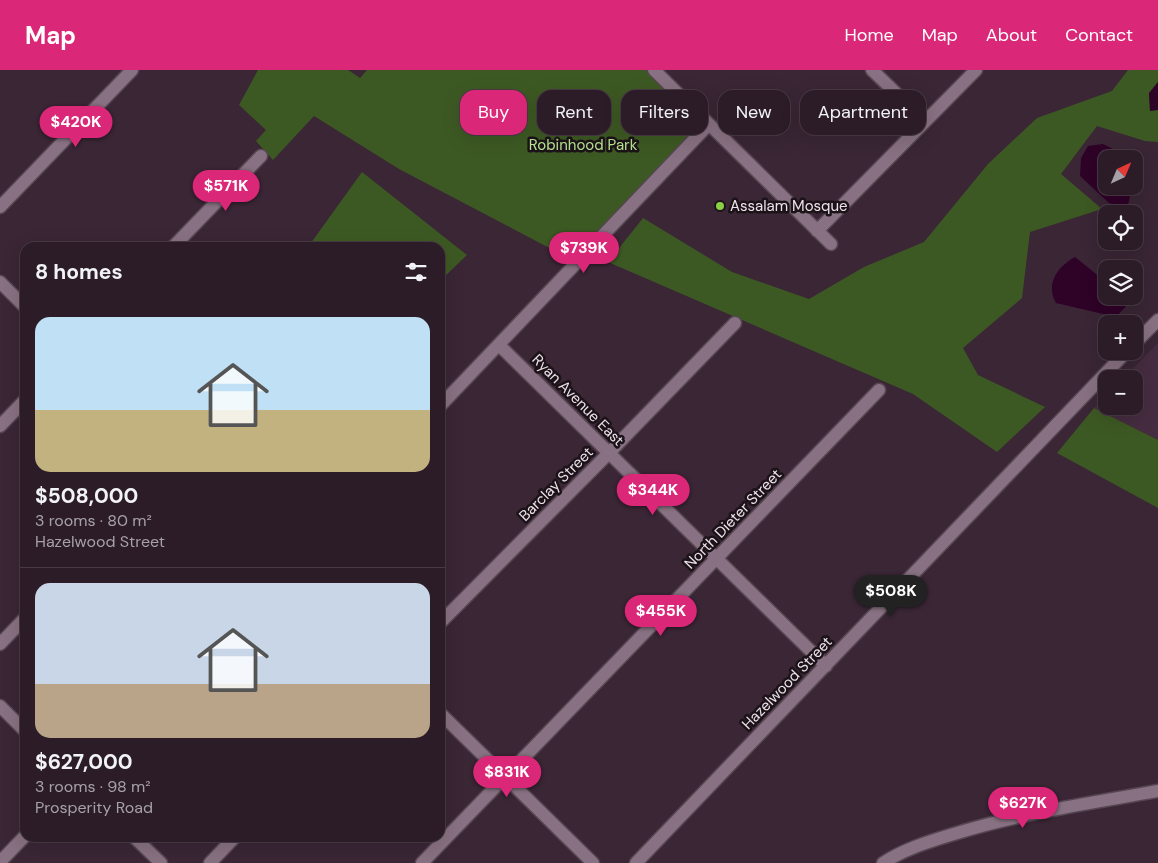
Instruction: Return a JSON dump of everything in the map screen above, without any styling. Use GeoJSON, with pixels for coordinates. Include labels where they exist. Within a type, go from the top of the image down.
{"type":"FeatureCollection","features":[{"type":"Feature","properties":{"kind":"street"},"geometry":{"type":"LineString","coordinates":[[0,207],[132,70]]}},
{"type":"Feature","properties":{"kind":"street"},"geometry":{"type":"LineString","coordinates":[[654,70],[831,244]]}},
{"type":"Feature","properties":{"kind":"street"},"geometry":{"type":"LineString","coordinates":[[872,70],[893,90]]}},
{"type":"Feature","properties":{"kind":"street"},"geometry":{"type":"LineString","coordinates":[[926,120],[976,70]]}},
{"type":"Feature","properties":{"kind":"street"},"geometry":{"type":"LineString","coordinates":[[445,401],[500,346],[600,236],[709,124]]}},
{"type":"Feature","properties":{"kind":"street"},"geometry":{"type":"LineString","coordinates":[[817,231],[911,135]]}},
{"type":"Feature","properties":{"kind":"street"},"geometry":{"type":"LineString","coordinates":[[178,242],[260,156]]}},
{"type":"Feature","properties":{"kind":"street"},"geometry":{"type":"LineString","coordinates":[[0,282],[20,302]]}},
{"type":"Feature","properties":{"kind":"street"},"geometry":{"type":"LineString","coordinates":[[1143,335],[1158,320]]}},
{"type":"Feature","properties":{"kind":"street","name":"Barclay Street"},"geometry":{"type":"LineString","coordinates":[[445,618],[735,323]]}},
{"type":"Feature","properties":{"kind":"street","name":"Ryan Avenue East"},"geometry":{"type":"LineString","coordinates":[[500,346],[826,666]]}},
{"type":"Feature","properties":{"kind":"street","name":"Hazelwood Street"},"geometry":{"type":"LineString","coordinates":[[636,863],[826,666],[1034,445],[1118,360]]}},
{"type":"Feature","properties":{"kind":"street","name":"North Dieter Street"},"geometry":{"type":"LineString","coordinates":[[445,839],[717,560],[879,390]]}},
{"type":"Feature","properties":{"kind":"street"},"geometry":{"type":"LineString","coordinates":[[0,426],[20,405]]}},
{"type":"Feature","properties":{"kind":"street"},"geometry":{"type":"LineString","coordinates":[[0,644],[20,623]]}},
{"type":"Feature","properties":{"kind":"street"},"geometry":{"type":"LineString","coordinates":[[0,706],[20,726]]}},
{"type":"Feature","properties":{"kind":"street"},"geometry":{"type":"LineString","coordinates":[[445,718],[593,863]]}},
{"type":"Feature","properties":{"kind":"street"},"geometry":{"type":"LineString","coordinates":[[883,863],[912,847],[982,825],[1025,815],[1158,791]]}},
{"type":"Feature","properties":{"kind":"street"},"geometry":{"type":"LineString","coordinates":[[0,862],[20,841]]}},
{"type":"Feature","properties":{"kind":"street"},"geometry":{"type":"LineString","coordinates":[[139,842],[161,863]]}},
{"type":"Feature","properties":{"kind":"street"},"geometry":{"type":"LineString","coordinates":[[210,863],[230,842]]}},
{"type":"Feature","properties":{"kind":"street","name":"North Dieter Street"},"geometry":{"type":"LineString","coordinates":[[422,863],[442,842]]}},
{"type":"Feature","properties":{"kind":"shaded area"},"geometry":{"type":"Polygon","coordinates":[[[1158,82],[1158,110],[1150,111],[1149,93],[1158,82]]]}},
{"type":"Feature","properties":{"kind":"shaded area"},"geometry":{"type":"Polygon","coordinates":[[[1103,144],[1115,150],[1098,150],[1098,193],[1080,176],[1081,158],[1088,146],[1103,144]]]}},
{"type":"Feature","properties":{"kind":"shaded area"},"geometry":{"type":"Polygon","coordinates":[[[1100,195],[1130,195],[1128,205],[1109,203],[1100,195]]]}},
{"type":"Feature","properties":{"kind":"shaded area"},"geometry":{"type":"Polygon","coordinates":[[[1075,257],[1098,276],[1098,305],[1127,305],[1118,315],[1107,315],[1056,303],[1052,289],[1053,282],[1059,270],[1075,257]]]}},
{"type":"Feature","properties":{"kind":"shaded area"},"geometry":{"type":"Polygon","coordinates":[[[1158,343],[1158,440],[1108,415],[1143,415],[1143,370],[1132,370],[1158,343]]]}},
{"type":"Feature","properties":{"kind":"green space","name":"Robinhood Park"},"geometry":{"type":"Polygon","coordinates":[[[258,70],[348,70],[360,78],[367,70],[654,70],[674,90],[621,90],[621,135],[698,135],[576,262],[399,169],[314,116],[273,160],[256,141],[266,130],[239,105],[258,70]]]}},
{"type":"Feature","properties":{"kind":"green space"},"geometry":{"type":"Polygon","coordinates":[[[1128,70],[1158,70],[1158,82],[1149,94],[1150,110],[1158,110],[1158,142],[1145,141],[1097,126],[1061,174],[1098,206],[1098,210],[1030,232],[1022,298],[963,348],[978,375],[1045,407],[997,452],[913,394],[608,262],[643,218],[732,272],[809,299],[864,267],[924,242],[988,164],[1037,118],[1112,91],[1128,70]]]}},
{"type":"Feature","properties":{"kind":"green space"},"geometry":{"type":"Polygon","coordinates":[[[362,172],[467,255],[445,276],[445,242],[312,242],[362,172]]]}},
{"type":"Feature","properties":{"kind":"green space"},"geometry":{"type":"Polygon","coordinates":[[[1094,408],[1098,410],[1098,415],[1108,415],[1158,440],[1158,508],[1057,453],[1094,408]]]}},
{"type":"Feature","properties":{"kind":"place","name":"Assalam Mosque"},"geometry":{"type":"Point","coordinates":[720,206]}}]}
